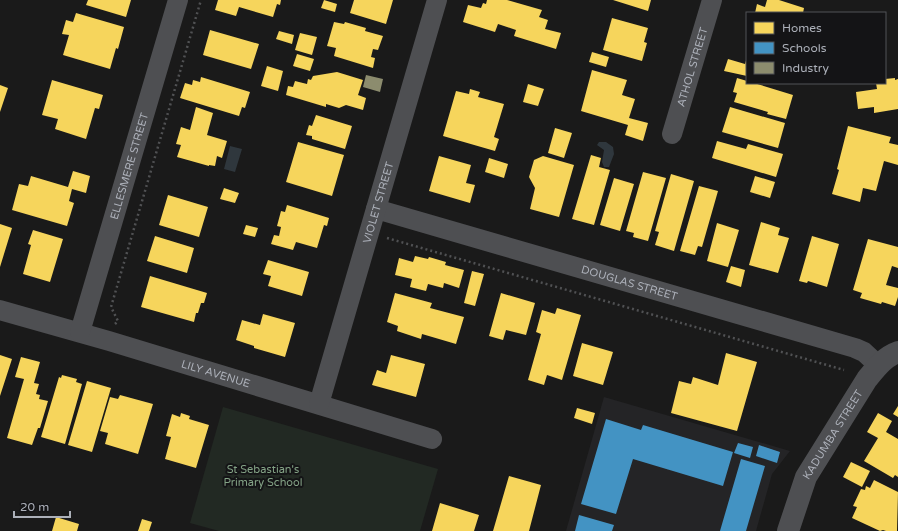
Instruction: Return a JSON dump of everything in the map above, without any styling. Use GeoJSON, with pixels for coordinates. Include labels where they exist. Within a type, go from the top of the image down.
{"type":"FeatureCollection","features":[{"type":"Feature","properties":{"kind":"street","name":"ELLESMERE STREET"},"geometry":{"type":"LineString","coordinates":[[80,332],[178,0]]}},
{"type":"Feature","properties":{"kind":"street","name":"VIOLET STREET"},"geometry":{"type":"LineString","coordinates":[[319,404],[437,0]]}},
{"type":"Feature","properties":{"kind":"street","name":"ATHOL STREET"},"geometry":{"type":"LineString","coordinates":[[672,134],[712,0]]}},
{"type":"Feature","properties":{"kind":"street","name":"DOUGLAS STREET"},"geometry":{"type":"LineString","coordinates":[[376,209],[854,348],[864,352],[878,365]]}},
{"type":"Feature","properties":{"kind":"street","name":"LILY AVENUE"},"geometry":{"type":"LineString","coordinates":[[0,310],[80,332],[432,439]]}},
{"type":"Feature","properties":{"kind":"street","name":"KADUMBA STREET"},"geometry":{"type":"LineString","coordinates":[[788,531],[806,477],[867,379],[878,365],[890,355],[898,352]]}},
{"type":"Feature","properties":{"kind":"path"},"geometry":{"type":"LineString","coordinates":[[113,326],[118,321],[111,307],[200,0]]}},
{"type":"Feature","properties":{"kind":"path"},"geometry":{"type":"LineString","coordinates":[[386,238],[844,370]]}},
{"type":"Feature","properties":{"kind":"shaded area"},"geometry":{"type":"Polygon","coordinates":[[[599,142],[606,142],[613,147],[614,154],[609,167],[604,167],[602,162],[604,150],[597,145],[599,142]]]}},
{"type":"Feature","properties":{"kind":"shaded area"},"geometry":{"type":"Polygon","coordinates":[[[230,146],[242,149],[235,172],[224,169],[230,146]]]}},
{"type":"Feature","properties":{"kind":"shaded area"},"geometry":{"type":"Polygon","coordinates":[[[604,397],[790,451],[772,474],[756,531],[566,531],[604,397]]]}},
{"type":"Feature","properties":{"kind":"green space","name":"St Sebastian's Primary School"},"geometry":{"type":"Polygon","coordinates":[[[223,407],[438,469],[420,531],[219,531],[190,523],[223,407]]]}},
{"type":"Feature","properties":{"kind":"building: Homes"},"geometry":{"type":"Polygon","coordinates":[[[88,0],[131,0],[126,17],[86,5],[88,0]]]}},
{"type":"Feature","properties":{"kind":"building: Homes"},"geometry":{"type":"Polygon","coordinates":[[[218,0],[281,0],[280,5],[277,4],[273,17],[239,7],[236,16],[215,10],[218,0]]]}},
{"type":"Feature","properties":{"kind":"building: Homes"},"geometry":{"type":"Polygon","coordinates":[[[324,0],[337,4],[335,12],[321,8],[324,0]]]}},
{"type":"Feature","properties":{"kind":"building: Homes"},"geometry":{"type":"Polygon","coordinates":[[[354,0],[393,0],[386,24],[350,13],[354,0]]]}},
{"type":"Feature","properties":{"kind":"building: Homes"},"geometry":{"type":"Polygon","coordinates":[[[487,0],[507,0],[542,10],[539,17],[548,20],[545,29],[561,33],[556,49],[514,36],[516,30],[498,24],[495,32],[463,22],[468,5],[481,8],[483,3],[486,4],[487,0]]]}},
{"type":"Feature","properties":{"kind":"building: Homes"},"geometry":{"type":"Polygon","coordinates":[[[613,0],[651,0],[648,11],[613,0]]]}},
{"type":"Feature","properties":{"kind":"building: Homes"},"geometry":{"type":"Polygon","coordinates":[[[767,0],[779,0],[804,8],[803,12],[755,12],[757,4],[765,7],[767,0]]]}},
{"type":"Feature","properties":{"kind":"building: Homes"},"geometry":{"type":"Polygon","coordinates":[[[76,13],[124,27],[118,49],[116,48],[110,69],[63,55],[69,35],[62,34],[66,20],[73,22],[76,13]]]}},
{"type":"Feature","properties":{"kind":"building: Homes"},"geometry":{"type":"Polygon","coordinates":[[[612,18],[648,28],[644,42],[647,43],[642,61],[603,50],[612,18]]]}},
{"type":"Feature","properties":{"kind":"building: Homes"},"geometry":{"type":"Polygon","coordinates":[[[334,22],[344,24],[345,22],[366,28],[365,31],[383,36],[378,50],[373,49],[371,57],[375,58],[373,68],[334,56],[336,48],[327,46],[334,22]]]}},
{"type":"Feature","properties":{"kind":"building: Homes"},"geometry":{"type":"Polygon","coordinates":[[[210,30],[259,44],[251,69],[203,55],[210,30]]]}},
{"type":"Feature","properties":{"kind":"building: Homes"},"geometry":{"type":"Polygon","coordinates":[[[279,31],[294,35],[292,44],[276,39],[279,31]]]}},
{"type":"Feature","properties":{"kind":"building: Homes"},"geometry":{"type":"Polygon","coordinates":[[[300,33],[317,37],[312,55],[295,50],[300,33]]]}},
{"type":"Feature","properties":{"kind":"building: Homes"},"geometry":{"type":"Polygon","coordinates":[[[592,52],[609,57],[606,67],[589,62],[592,52]]]}},
{"type":"Feature","properties":{"kind":"building: Homes"},"geometry":{"type":"Polygon","coordinates":[[[297,54],[314,59],[310,71],[293,66],[297,54]]]}},
{"type":"Feature","properties":{"kind":"building: Homes"},"geometry":{"type":"Polygon","coordinates":[[[728,59],[745,64],[746,60],[746,76],[724,71],[728,59]]]}},
{"type":"Feature","properties":{"kind":"building: Homes"},"geometry":{"type":"Polygon","coordinates":[[[267,66],[283,71],[278,91],[261,86],[267,66]]]}},
{"type":"Feature","properties":{"kind":"building: Homes"},"geometry":{"type":"Polygon","coordinates":[[[592,70],[627,80],[622,95],[635,99],[629,118],[648,123],[643,141],[625,135],[628,125],[581,111],[592,70]]]}},
{"type":"Feature","properties":{"kind":"building: Homes"},"geometry":{"type":"Polygon","coordinates":[[[337,72],[363,80],[358,95],[366,98],[363,110],[346,105],[339,108],[326,104],[326,107],[286,95],[288,86],[293,87],[295,81],[307,84],[308,79],[311,80],[313,76],[337,72]]]}},
{"type":"Feature","properties":{"kind":"building: Homes"},"geometry":{"type":"Polygon","coordinates":[[[201,77],[250,92],[245,108],[242,107],[239,116],[180,98],[185,83],[192,85],[193,80],[200,82],[201,77]]]}},
{"type":"Feature","properties":{"kind":"building: Homes"},"geometry":{"type":"Polygon","coordinates":[[[737,78],[746,81],[746,84],[757,84],[793,95],[786,119],[734,102],[737,93],[733,92],[737,78]]]}},
{"type":"Feature","properties":{"kind":"building: Homes"},"geometry":{"type":"Polygon","coordinates":[[[886,79],[898,79],[898,109],[874,113],[874,107],[858,109],[856,92],[877,89],[876,84],[886,84],[886,79]]]}},
{"type":"Feature","properties":{"kind":"building: Homes"},"geometry":{"type":"Polygon","coordinates":[[[52,80],[103,95],[99,109],[95,108],[86,139],[55,129],[58,119],[42,115],[52,80]]]}},
{"type":"Feature","properties":{"kind":"building: Homes"},"geometry":{"type":"Polygon","coordinates":[[[528,84],[544,89],[538,106],[523,102],[528,84]]]}},
{"type":"Feature","properties":{"kind":"building: Homes"},"geometry":{"type":"Polygon","coordinates":[[[0,85],[8,88],[0,112],[0,85]]]}},
{"type":"Feature","properties":{"kind":"building: Homes"},"geometry":{"type":"Polygon","coordinates":[[[470,89],[480,92],[478,97],[504,104],[494,137],[499,139],[495,151],[443,136],[456,91],[469,94],[470,89]]]}},
{"type":"Feature","properties":{"kind":"building: Homes"},"geometry":{"type":"Polygon","coordinates":[[[196,107],[213,113],[207,135],[227,141],[222,158],[217,156],[215,166],[209,166],[177,157],[181,145],[176,144],[181,127],[190,130],[196,107]]]}},
{"type":"Feature","properties":{"kind":"building: Homes"},"geometry":{"type":"Polygon","coordinates":[[[730,107],[785,123],[778,148],[722,132],[730,107]]]}},
{"type":"Feature","properties":{"kind":"building: Homes"},"geometry":{"type":"Polygon","coordinates":[[[316,115],[352,126],[345,149],[312,139],[312,136],[306,135],[309,125],[312,126],[316,115]]]}},
{"type":"Feature","properties":{"kind":"building: Homes"},"geometry":{"type":"Polygon","coordinates":[[[848,126],[891,137],[889,143],[898,145],[898,165],[884,161],[876,191],[863,188],[860,202],[832,194],[839,170],[837,169],[848,126]]]}},
{"type":"Feature","properties":{"kind":"building: Homes"},"geometry":{"type":"Polygon","coordinates":[[[555,128],[572,133],[564,158],[548,153],[555,128]]]}},
{"type":"Feature","properties":{"kind":"building: Homes"},"geometry":{"type":"Polygon","coordinates":[[[717,141],[746,149],[748,144],[783,154],[776,177],[712,158],[717,141]]]}},
{"type":"Feature","properties":{"kind":"building: Homes"},"geometry":{"type":"Polygon","coordinates":[[[298,142],[344,155],[332,196],[286,182],[298,142]]]}},
{"type":"Feature","properties":{"kind":"building: Homes"},"geometry":{"type":"Polygon","coordinates":[[[591,155],[601,158],[599,167],[610,170],[594,225],[572,219],[591,155]]]}},
{"type":"Feature","properties":{"kind":"building: Homes"},"geometry":{"type":"Polygon","coordinates":[[[439,156],[471,165],[466,183],[475,185],[470,203],[429,191],[439,156]]]}},
{"type":"Feature","properties":{"kind":"building: Homes"},"geometry":{"type":"Polygon","coordinates":[[[543,156],[574,165],[559,217],[530,209],[535,188],[529,177],[534,160],[543,156]]]}},
{"type":"Feature","properties":{"kind":"building: Homes"},"geometry":{"type":"Polygon","coordinates":[[[489,158],[508,164],[504,178],[485,172],[489,158]]]}},
{"type":"Feature","properties":{"kind":"building: Homes"},"geometry":{"type":"Polygon","coordinates":[[[73,171],[90,176],[86,193],[72,189],[69,201],[74,203],[67,226],[12,210],[19,184],[28,186],[31,176],[68,187],[73,171]]]}},
{"type":"Feature","properties":{"kind":"building: Homes"},"geometry":{"type":"Polygon","coordinates":[[[643,172],[666,178],[648,241],[633,237],[634,233],[626,231],[643,172]]]}},
{"type":"Feature","properties":{"kind":"building: Homes"},"geometry":{"type":"Polygon","coordinates":[[[671,174],[694,181],[674,251],[655,245],[659,232],[655,231],[671,174]]]}},
{"type":"Feature","properties":{"kind":"building: Homes"},"geometry":{"type":"Polygon","coordinates":[[[755,176],[775,182],[770,198],[750,192],[755,176]]]}},
{"type":"Feature","properties":{"kind":"building: Homes"},"geometry":{"type":"Polygon","coordinates":[[[614,178],[634,184],[620,231],[600,225],[614,178]]]}},
{"type":"Feature","properties":{"kind":"building: Homes"},"geometry":{"type":"Polygon","coordinates":[[[699,186],[718,191],[702,247],[698,246],[695,255],[680,251],[699,186]]]}},
{"type":"Feature","properties":{"kind":"building: Homes"},"geometry":{"type":"Polygon","coordinates":[[[224,188],[239,193],[235,203],[220,199],[224,188]]]}},
{"type":"Feature","properties":{"kind":"building: Homes"},"geometry":{"type":"Polygon","coordinates":[[[168,195],[208,207],[199,237],[159,225],[168,195]]]}},
{"type":"Feature","properties":{"kind":"building: Homes"},"geometry":{"type":"Polygon","coordinates":[[[287,205],[329,218],[327,226],[324,225],[317,248],[296,242],[293,250],[271,244],[274,235],[279,236],[281,227],[277,226],[281,211],[285,212],[287,205]]]}},
{"type":"Feature","properties":{"kind":"building: Homes"},"geometry":{"type":"Polygon","coordinates":[[[761,222],[780,228],[778,235],[789,238],[778,273],[749,265],[761,222]]]}},
{"type":"Feature","properties":{"kind":"building: Homes"},"geometry":{"type":"Polygon","coordinates":[[[717,223],[739,230],[728,267],[707,261],[717,223]]]}},
{"type":"Feature","properties":{"kind":"building: Homes"},"geometry":{"type":"Polygon","coordinates":[[[0,224],[12,228],[0,267],[0,224]]]}},
{"type":"Feature","properties":{"kind":"building: Homes"},"geometry":{"type":"Polygon","coordinates":[[[246,225],[258,228],[255,237],[243,234],[246,225]]]}},
{"type":"Feature","properties":{"kind":"building: Homes"},"geometry":{"type":"Polygon","coordinates":[[[33,230],[63,239],[50,282],[23,274],[31,245],[28,244],[33,230]]]}},
{"type":"Feature","properties":{"kind":"building: Homes"},"geometry":{"type":"Polygon","coordinates":[[[155,236],[194,248],[187,273],[147,261],[155,236]]]}},
{"type":"Feature","properties":{"kind":"building: Homes"},"geometry":{"type":"Polygon","coordinates":[[[812,236],[839,244],[827,287],[808,281],[807,283],[799,281],[812,236]]]}},
{"type":"Feature","properties":{"kind":"building: Homes"},"geometry":{"type":"Polygon","coordinates":[[[868,239],[898,247],[898,268],[892,266],[886,285],[898,288],[898,297],[895,306],[860,298],[862,293],[853,290],[868,239]]]}},
{"type":"Feature","properties":{"kind":"building: Homes"},"geometry":{"type":"Polygon","coordinates":[[[415,256],[428,259],[429,257],[446,262],[445,265],[464,270],[459,288],[444,283],[443,288],[428,284],[426,291],[410,287],[412,279],[395,275],[399,258],[413,262],[415,256]]]}},
{"type":"Feature","properties":{"kind":"building: Homes"},"geometry":{"type":"Polygon","coordinates":[[[268,260],[309,272],[302,296],[268,286],[271,276],[263,274],[268,260]]]}},
{"type":"Feature","properties":{"kind":"building: Homes"},"geometry":{"type":"Polygon","coordinates":[[[731,266],[745,270],[741,287],[726,282],[731,266]]]}},
{"type":"Feature","properties":{"kind":"building: Homes"},"geometry":{"type":"Polygon","coordinates":[[[472,271],[484,274],[475,306],[464,303],[472,271]]]}},
{"type":"Feature","properties":{"kind":"building: Homes"},"geometry":{"type":"Polygon","coordinates":[[[150,276],[207,293],[204,303],[201,303],[198,313],[196,313],[194,322],[141,307],[150,276]]]}},
{"type":"Feature","properties":{"kind":"building: Homes"},"geometry":{"type":"Polygon","coordinates":[[[395,293],[432,303],[430,308],[464,317],[456,344],[422,334],[421,339],[397,331],[398,326],[387,322],[395,293]]]}},
{"type":"Feature","properties":{"kind":"building: Homes"},"geometry":{"type":"Polygon","coordinates":[[[501,293],[535,303],[526,335],[506,330],[503,340],[489,336],[501,293]]]}},
{"type":"Feature","properties":{"kind":"building: Homes"},"geometry":{"type":"Polygon","coordinates":[[[557,308],[581,315],[562,380],[547,375],[544,385],[528,380],[541,334],[536,332],[542,310],[555,314],[557,308]]]}},
{"type":"Feature","properties":{"kind":"building: Homes"},"geometry":{"type":"Polygon","coordinates":[[[263,314],[295,323],[285,357],[254,348],[254,346],[236,340],[242,320],[260,325],[263,314]]]}},
{"type":"Feature","properties":{"kind":"building: Homes"},"geometry":{"type":"Polygon","coordinates":[[[582,343],[613,352],[603,385],[573,376],[582,343]]]}},
{"type":"Feature","properties":{"kind":"building: Homes"},"geometry":{"type":"Polygon","coordinates":[[[726,353],[757,362],[737,431],[671,413],[679,381],[691,384],[693,377],[718,385],[726,353]]]}},
{"type":"Feature","properties":{"kind":"building: Homes"},"geometry":{"type":"Polygon","coordinates":[[[0,355],[12,359],[0,396],[0,355]]]}},
{"type":"Feature","properties":{"kind":"building: Homes"},"geometry":{"type":"Polygon","coordinates":[[[391,355],[425,364],[416,397],[372,385],[377,370],[386,373],[391,355]]]}},
{"type":"Feature","properties":{"kind":"building: Homes"},"geometry":{"type":"Polygon","coordinates":[[[21,357],[40,362],[34,383],[39,384],[36,394],[40,395],[39,399],[48,401],[40,428],[38,428],[32,445],[7,438],[24,379],[15,377],[21,357]]]}},
{"type":"Feature","properties":{"kind":"building: Homes"},"geometry":{"type":"Polygon","coordinates":[[[62,375],[77,379],[76,382],[82,384],[65,444],[41,437],[59,377],[61,378],[62,375]]]}},
{"type":"Feature","properties":{"kind":"building: Homes"},"geometry":{"type":"Polygon","coordinates":[[[87,381],[111,388],[92,452],[68,445],[87,381]]]}},
{"type":"Feature","properties":{"kind":"building: Homes"},"geometry":{"type":"Polygon","coordinates":[[[120,395],[153,404],[138,454],[105,444],[108,433],[100,431],[110,397],[118,399],[120,395]]]}},
{"type":"Feature","properties":{"kind":"building: Homes"},"geometry":{"type":"Polygon","coordinates":[[[898,406],[898,417],[893,414],[898,406]]]}},
{"type":"Feature","properties":{"kind":"building: Homes"},"geometry":{"type":"Polygon","coordinates":[[[577,408],[595,413],[592,424],[574,418],[577,408]]]}},
{"type":"Feature","properties":{"kind":"building: Homes"},"geometry":{"type":"Polygon","coordinates":[[[181,413],[190,416],[189,419],[209,425],[196,468],[165,459],[171,437],[166,436],[172,414],[180,417],[181,413]]]}},
{"type":"Feature","properties":{"kind":"building: Homes"},"geometry":{"type":"Polygon","coordinates":[[[878,413],[892,421],[886,432],[898,439],[898,477],[895,475],[893,478],[864,461],[878,438],[867,432],[878,413]]]}},
{"type":"Feature","properties":{"kind":"building: Homes"},"geometry":{"type":"Polygon","coordinates":[[[851,462],[870,471],[862,487],[843,477],[851,462]]]}},
{"type":"Feature","properties":{"kind":"building: Homes"},"geometry":{"type":"Polygon","coordinates":[[[509,476],[541,485],[529,531],[493,531],[509,476]]]}},
{"type":"Feature","properties":{"kind":"building: Homes"},"geometry":{"type":"Polygon","coordinates":[[[874,480],[898,492],[897,531],[880,531],[852,518],[857,507],[853,506],[861,489],[865,490],[866,486],[870,488],[874,480]]]}},
{"type":"Feature","properties":{"kind":"building: Homes"},"geometry":{"type":"Polygon","coordinates":[[[440,503],[479,515],[474,531],[432,531],[440,503]]]}},
{"type":"Feature","properties":{"kind":"building: Homes"},"geometry":{"type":"Polygon","coordinates":[[[56,517],[79,524],[77,531],[52,531],[56,517]]]}},
{"type":"Feature","properties":{"kind":"building: Homes"},"geometry":{"type":"Polygon","coordinates":[[[142,519],[152,522],[149,531],[138,531],[142,519]]]}},
{"type":"Feature","properties":{"kind":"building: Schools"},"geometry":{"type":"Polygon","coordinates":[[[606,419],[641,430],[643,425],[733,452],[723,486],[633,459],[616,514],[581,504],[606,419]]]}},
{"type":"Feature","properties":{"kind":"building: Schools"},"geometry":{"type":"Polygon","coordinates":[[[738,443],[753,447],[750,458],[734,453],[738,443]]]}},
{"type":"Feature","properties":{"kind":"building: Schools"},"geometry":{"type":"Polygon","coordinates":[[[759,445],[780,452],[777,463],[756,456],[759,445]]]}},
{"type":"Feature","properties":{"kind":"building: Schools"},"geometry":{"type":"Polygon","coordinates":[[[741,459],[765,466],[746,531],[720,531],[741,459]]]}},
{"type":"Feature","properties":{"kind":"building: Schools"},"geometry":{"type":"Polygon","coordinates":[[[579,515],[614,525],[612,531],[575,531],[579,515]]]}},
{"type":"Feature","properties":{"kind":"building: Industry"},"geometry":{"type":"Polygon","coordinates":[[[366,75],[383,79],[380,92],[363,87],[366,75]]]}}]}
